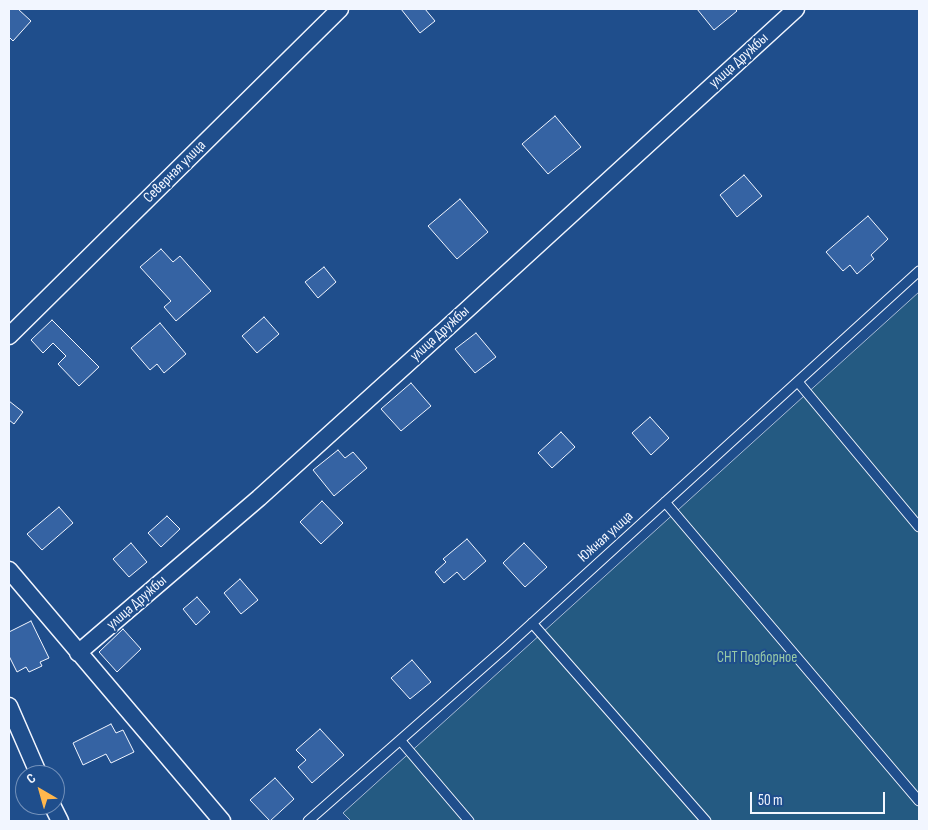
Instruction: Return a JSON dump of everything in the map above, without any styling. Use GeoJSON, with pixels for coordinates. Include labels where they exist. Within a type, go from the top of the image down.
{"type":"FeatureCollection","features":[{"type":"Feature","properties":{"kind":"street","name":"Северная улица"},"geometry":{"type":"LineString","coordinates":[[9,336],[340,9]]}},
{"type":"Feature","properties":{"kind":"street","name":"улица Дружбы"},"geometry":{"type":"LineString","coordinates":[[78,653],[259,498],[796,9]]}},
{"type":"Feature","properties":{"kind":"street"},"geometry":{"type":"LineString","coordinates":[[9,570],[222,821]]}},
{"type":"Feature","properties":{"kind":"street"},"geometry":{"type":"LineString","coordinates":[[9,706],[35,765]]}},
{"type":"Feature","properties":{"kind":"lane","name":"Южная улица"},"geometry":{"type":"LineString","coordinates":[[308,821],[532,623],[919,271]]}},
{"type":"Feature","properties":{"kind":"lane"},"geometry":{"type":"LineString","coordinates":[[798,382],[919,527]]}},
{"type":"Feature","properties":{"kind":"lane"},"geometry":{"type":"LineString","coordinates":[[664,502],[919,801]]}},
{"type":"Feature","properties":{"kind":"lane"},"geometry":{"type":"LineString","coordinates":[[532,623],[706,821]]}},
{"type":"Feature","properties":{"kind":"lane"},"geometry":{"type":"LineString","coordinates":[[400,740],[469,821]]}},
{"type":"Feature","properties":{"kind":"green space","name":"СНТ Подборное"},"geometry":{"type":"Polygon","coordinates":[[[919,292],[919,821],[351,821],[343,813],[919,292]]]}},
{"type":"Feature","properties":{"kind":"building"},"geometry":{"type":"Polygon","coordinates":[[[9,9],[18,9],[31,21],[13,41],[9,37],[9,9]]]}},
{"type":"Feature","properties":{"kind":"building"},"geometry":{"type":"Polygon","coordinates":[[[401,9],[425,9],[435,21],[420,33],[401,9]]]}},
{"type":"Feature","properties":{"kind":"building"},"geometry":{"type":"Polygon","coordinates":[[[697,9],[735,9],[737,11],[714,30],[697,9]]]}},
{"type":"Feature","properties":{"kind":"building"},"geometry":{"type":"Polygon","coordinates":[[[555,116],[581,147],[548,174],[522,144],[555,116]]]}},
{"type":"Feature","properties":{"kind":"building"},"geometry":{"type":"Polygon","coordinates":[[[744,175],[762,196],[737,217],[720,195],[744,175]]]}},
{"type":"Feature","properties":{"kind":"building"},"geometry":{"type":"Polygon","coordinates":[[[460,199],[488,232],[457,259],[428,226],[460,199]]]}},
{"type":"Feature","properties":{"kind":"building"},"geometry":{"type":"Polygon","coordinates":[[[868,216],[888,239],[871,255],[874,259],[857,274],[850,265],[843,271],[826,252],[868,216]]]}},
{"type":"Feature","properties":{"kind":"building"},"geometry":{"type":"Polygon","coordinates":[[[161,249],[173,262],[180,256],[211,291],[176,321],[164,307],[171,301],[140,267],[161,249]]]}},
{"type":"Feature","properties":{"kind":"building"},"geometry":{"type":"Polygon","coordinates":[[[324,267],[336,282],[318,298],[305,282],[324,267]]]}},
{"type":"Feature","properties":{"kind":"building"},"geometry":{"type":"Polygon","coordinates":[[[264,317],[279,334],[257,353],[242,336],[264,317]]]}},
{"type":"Feature","properties":{"kind":"building"},"geometry":{"type":"Polygon","coordinates":[[[52,320],[99,367],[79,386],[58,364],[66,356],[53,343],[43,353],[31,340],[52,320]]]}},
{"type":"Feature","properties":{"kind":"building"},"geometry":{"type":"Polygon","coordinates":[[[160,323],[186,354],[164,373],[157,364],[150,370],[131,348],[160,323]]]}},
{"type":"Feature","properties":{"kind":"building"},"geometry":{"type":"Polygon","coordinates":[[[476,333],[496,357],[475,373],[455,349],[476,333]]]}},
{"type":"Feature","properties":{"kind":"building"},"geometry":{"type":"Polygon","coordinates":[[[411,383],[431,406],[401,431],[381,409],[411,383]]]}},
{"type":"Feature","properties":{"kind":"building"},"geometry":{"type":"Polygon","coordinates":[[[9,401],[23,412],[14,424],[9,420],[9,401]]]}},
{"type":"Feature","properties":{"kind":"building"},"geometry":{"type":"Polygon","coordinates":[[[650,417],[669,438],[651,455],[632,433],[650,417]]]}},
{"type":"Feature","properties":{"kind":"building"},"geometry":{"type":"Polygon","coordinates":[[[561,432],[575,447],[552,468],[538,453],[561,432]]]}},
{"type":"Feature","properties":{"kind":"building"},"geometry":{"type":"Polygon","coordinates":[[[338,450],[345,458],[353,452],[367,468],[334,496],[313,470],[338,450]]]}},
{"type":"Feature","properties":{"kind":"building"},"geometry":{"type":"Polygon","coordinates":[[[322,501],[343,523],[321,544],[300,522],[322,501]]]}},
{"type":"Feature","properties":{"kind":"building"},"geometry":{"type":"Polygon","coordinates":[[[59,507],[73,523],[42,550],[27,534],[59,507]]]}},
{"type":"Feature","properties":{"kind":"building"},"geometry":{"type":"Polygon","coordinates":[[[167,516],[180,529],[161,547],[148,533],[167,516]]]}},
{"type":"Feature","properties":{"kind":"building"},"geometry":{"type":"Polygon","coordinates":[[[467,539],[486,561],[464,580],[457,572],[444,583],[435,572],[446,562],[443,559],[467,539]]]}},
{"type":"Feature","properties":{"kind":"building"},"geometry":{"type":"Polygon","coordinates":[[[131,543],[147,562],[129,577],[113,559],[131,543]]]}},
{"type":"Feature","properties":{"kind":"building"},"geometry":{"type":"Polygon","coordinates":[[[524,543],[547,567],[525,587],[503,563],[524,543]]]}},
{"type":"Feature","properties":{"kind":"building"},"geometry":{"type":"Polygon","coordinates":[[[240,579],[258,600],[241,614],[224,593],[240,579]]]}},
{"type":"Feature","properties":{"kind":"building"},"geometry":{"type":"Polygon","coordinates":[[[197,597],[210,612],[196,625],[183,609],[197,597]]]}},
{"type":"Feature","properties":{"kind":"building"},"geometry":{"type":"Polygon","coordinates":[[[31,621],[49,658],[40,662],[42,666],[29,672],[26,667],[17,672],[9,656],[9,632],[31,621]]]}},
{"type":"Feature","properties":{"kind":"building"},"geometry":{"type":"Polygon","coordinates":[[[123,629],[141,649],[117,672],[99,652],[123,629]]]}},
{"type":"Feature","properties":{"kind":"building"},"geometry":{"type":"Polygon","coordinates":[[[412,660],[431,682],[410,699],[391,678],[412,660]]]}},
{"type":"Feature","properties":{"kind":"building"},"geometry":{"type":"Polygon","coordinates":[[[111,724],[116,733],[123,730],[134,752],[111,763],[106,754],[83,765],[73,743],[111,724]]]}},
{"type":"Feature","properties":{"kind":"building"},"geometry":{"type":"Polygon","coordinates":[[[320,729],[344,755],[312,783],[298,767],[306,760],[296,750],[320,729]]]}},
{"type":"Feature","properties":{"kind":"building"},"geometry":{"type":"Polygon","coordinates":[[[275,778],[294,799],[270,821],[250,800],[275,778]]]}}]}
